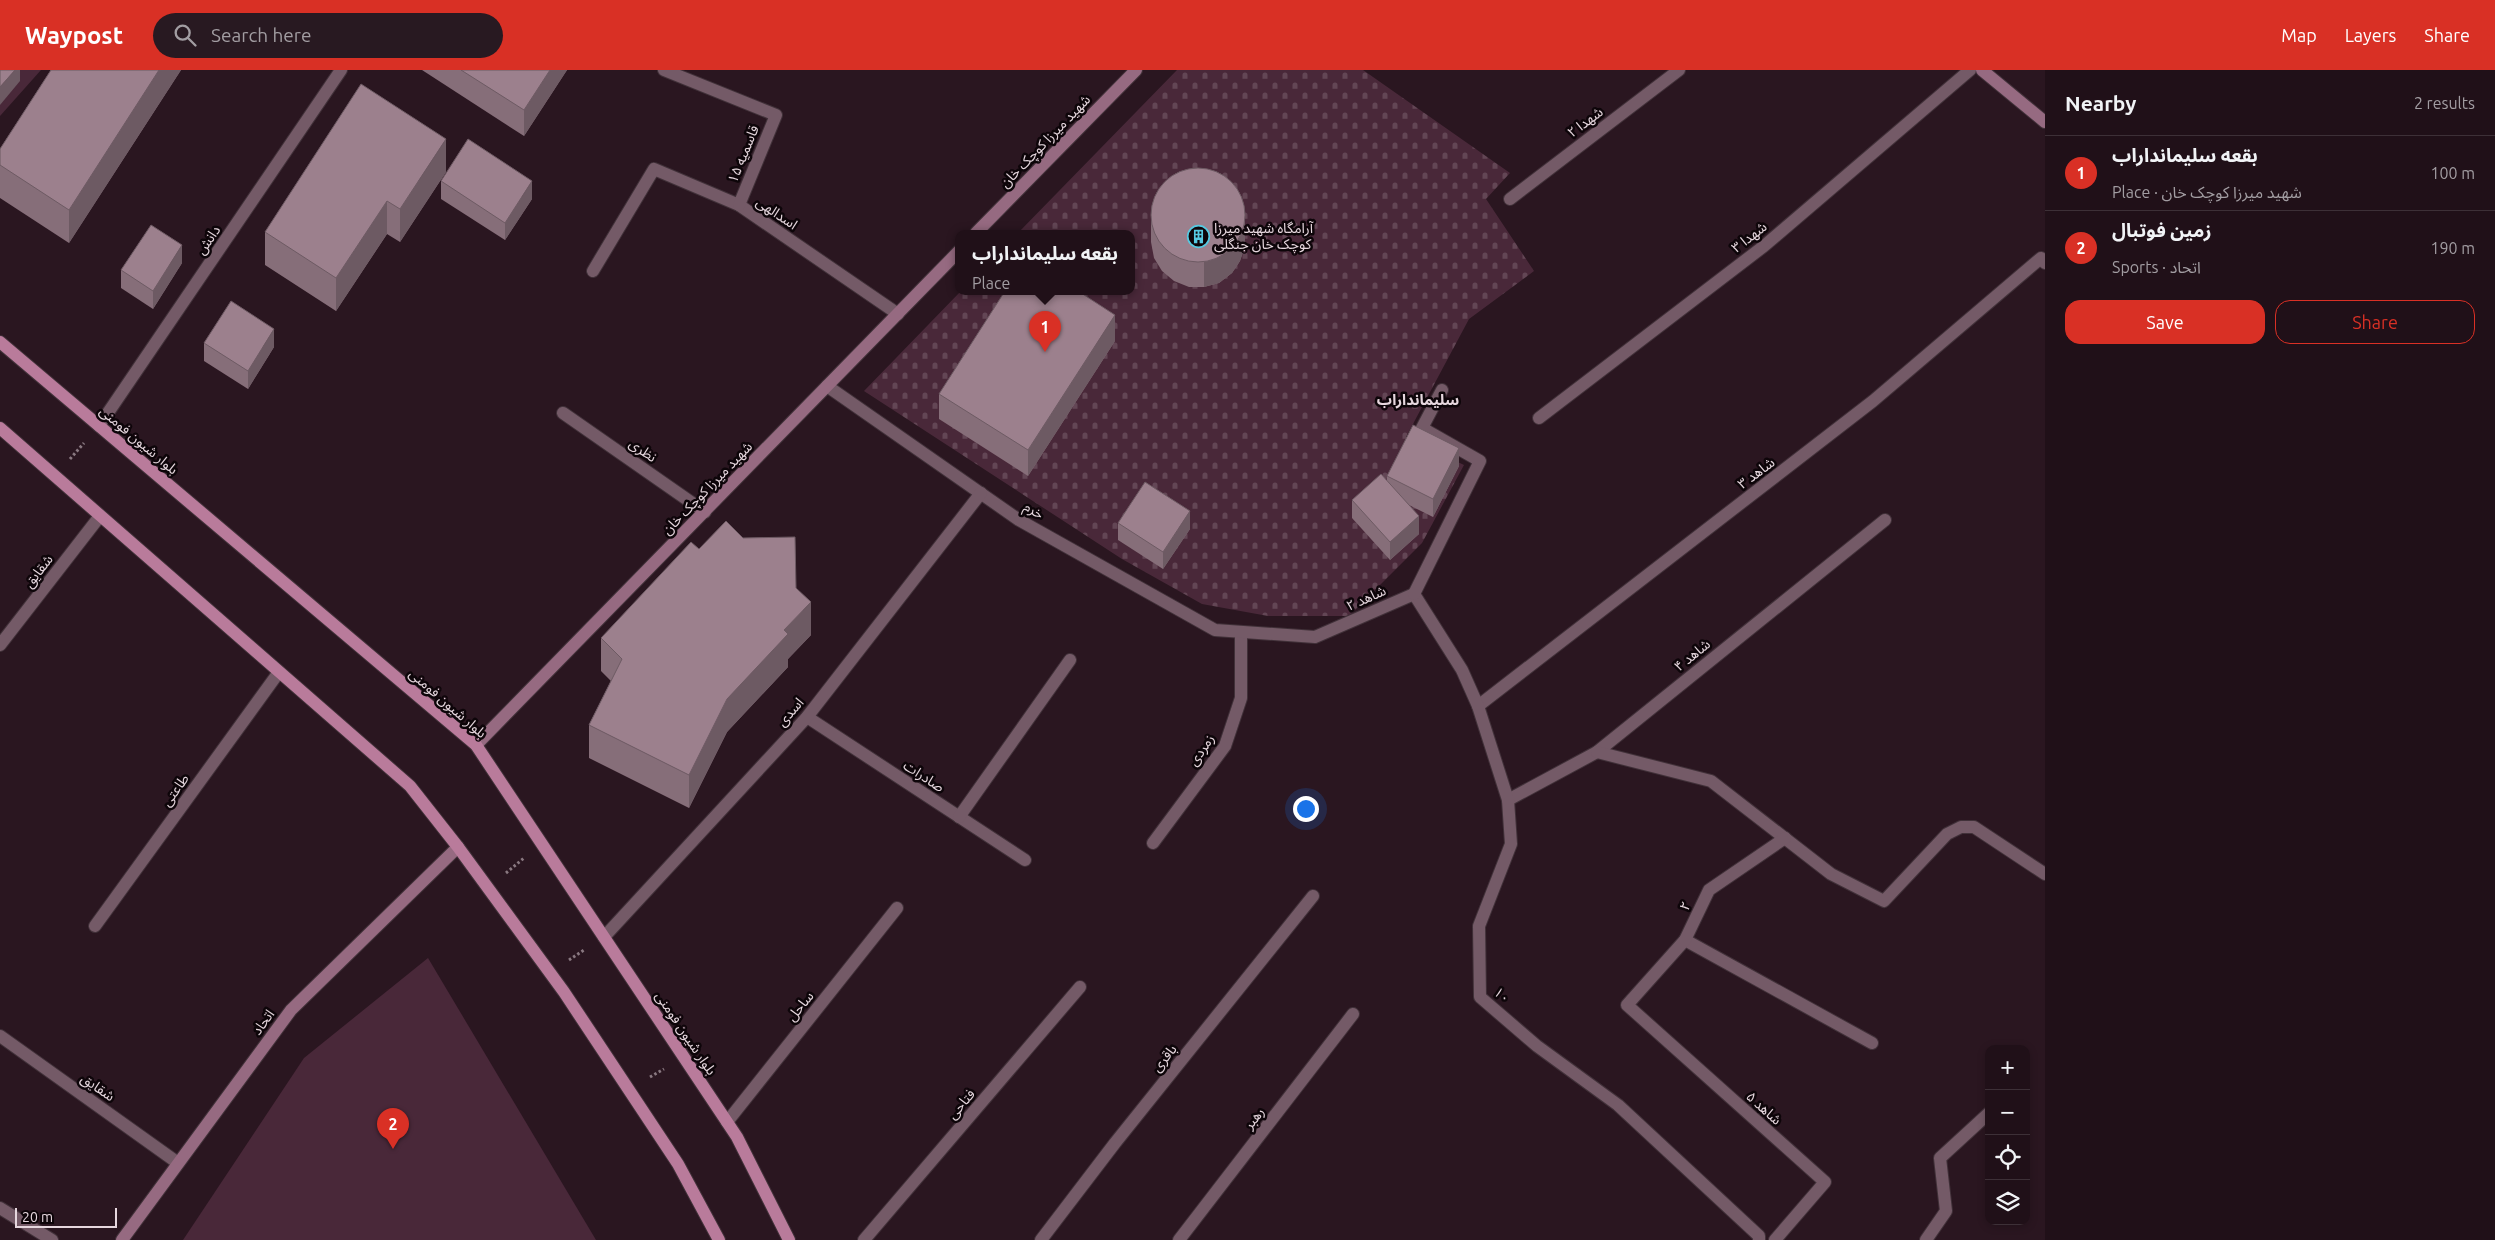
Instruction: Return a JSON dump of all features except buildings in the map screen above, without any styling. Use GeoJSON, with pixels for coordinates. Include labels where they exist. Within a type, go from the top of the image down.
{"type":"FeatureCollection","features":[{"type":"Feature","properties":{"kind":"main road","name":"بلوار شیون فومنی"},"geometry":{"type":"LineString","coordinates":[[0,342],[476,745],[737,1137],[789,1240]]}},
{"type":"Feature","properties":{"kind":"main road"},"geometry":{"type":"LineString","coordinates":[[0,428],[410,786],[458,847],[550,973],[629,1089],[678,1164],[719,1240]]}},
{"type":"Feature","properties":{"kind":"street","name":"دانش"},"geometry":{"type":"LineString","coordinates":[[99,426],[341,70]]}},
{"type":"Feature","properties":{"kind":"street","name":"قاسمیه ۱۵"},"geometry":{"type":"LineString","coordinates":[[664,70],[689,74],[776,115],[739,205]]}},
{"type":"Feature","properties":{"kind":"street","name":"شهید میرزا کوچک خان"},"geometry":{"type":"LineString","coordinates":[[979,230],[1136,70]]}},
{"type":"Feature","properties":{"kind":"street","name":"شهدا ۲"},"geometry":{"type":"LineString","coordinates":[[1510,198],[1679,70]]}},
{"type":"Feature","properties":{"kind":"street","name":"شهدا ۳"},"geometry":{"type":"LineString","coordinates":[[1539,418],[1764,246],[1970,70]]}},
{"type":"Feature","properties":{"kind":"street"},"geometry":{"type":"LineString","coordinates":[[1982,70],[2045,122]]}},
{"type":"Feature","properties":{"kind":"street","name":"اسدالهی"},"geometry":{"type":"LineString","coordinates":[[593,272],[654,169],[739,205],[898,314]]}},
{"type":"Feature","properties":{"kind":"street","name":"شهید میرزا کوچک خان"},"geometry":{"type":"LineString","coordinates":[[476,745],[955,255]]}},
{"type":"Feature","properties":{"kind":"street","name":"شاهد ۳"},"geometry":{"type":"LineString","coordinates":[[1478,706],[1873,401],[2041,258],[2045,262]]}},
{"type":"Feature","properties":{"kind":"street","name":"خرم"},"geometry":{"type":"LineString","coordinates":[[827,386],[1020,520],[1215,630],[1241,632]]}},
{"type":"Feature","properties":{"kind":"street"},"geometry":{"type":"LineString","coordinates":[[1414,594],[1480,461],[1422,428],[1442,390]]}},
{"type":"Feature","properties":{"kind":"street","name":"نظری"},"geometry":{"type":"LineString","coordinates":[[563,413],[705,512]]}},
{"type":"Feature","properties":{"kind":"street","name":"اسدی"},"geometry":{"type":"LineString","coordinates":[[604,937],[807,717],[981,493]]}},
{"type":"Feature","properties":{"kind":"street","name":"شقایق"},"geometry":{"type":"LineString","coordinates":[[0,646],[100,516]]}},
{"type":"Feature","properties":{"kind":"street","name":"شاهد ۴"},"geometry":{"type":"LineString","coordinates":[[1508,800],[1597,752],[1885,520]]}},
{"type":"Feature","properties":{"kind":"street","name":"۱۰"},"geometry":{"type":"LineString","coordinates":[[1414,594],[1462,670],[1478,706],[1508,800],[1511,844],[1479,926],[1480,997],[1537,1046],[1618,1105],[1759,1236],[1759,1240]]}},
{"type":"Feature","properties":{"kind":"street","name":"شاهد ۲"},"geometry":{"type":"LineString","coordinates":[[1241,632],[1315,637],[1414,594]]}},
{"type":"Feature","properties":{"kind":"street","name":"زمردی"},"geometry":{"type":"LineString","coordinates":[[1153,843],[1225,746],[1241,698],[1241,632]]}},
{"type":"Feature","properties":{"kind":"street"},"geometry":{"type":"LineString","coordinates":[[960,817],[1070,660]]}},
{"type":"Feature","properties":{"kind":"street","name":"طاعتی"},"geometry":{"type":"LineString","coordinates":[[95,926],[279,672]]}},
{"type":"Feature","properties":{"kind":"street","name":"صادرات"},"geometry":{"type":"LineString","coordinates":[[807,717],[1025,860]]}},
{"type":"Feature","properties":{"kind":"street"},"geometry":{"type":"LineString","coordinates":[[1597,752],[1711,782],[1831,874],[1884,902],[1947,834],[1961,828],[1974,827],[2045,874]]}},
{"type":"Feature","properties":{"kind":"street","name":"۲"},"geometry":{"type":"LineString","coordinates":[[1627,1005],[1685,940],[1709,890],[1785,838]]}},
{"type":"Feature","properties":{"kind":"street","name":"اتحاد"},"geometry":{"type":"LineString","coordinates":[[122,1240],[291,1010],[458,847]]}},
{"type":"Feature","properties":{"kind":"street","name":"باقری"},"geometry":{"type":"LineString","coordinates":[[1041,1240],[1115,1143],[1313,896]]}},
{"type":"Feature","properties":{"kind":"street","name":"ساحل"},"geometry":{"type":"LineString","coordinates":[[727,1122],[897,908]]}},
{"type":"Feature","properties":{"kind":"street"},"geometry":{"type":"LineString","coordinates":[[1685,940],[1872,1043]]}},
{"type":"Feature","properties":{"kind":"street","name":"فتاحی"},"geometry":{"type":"LineString","coordinates":[[864,1240],[1080,987]]}},
{"type":"Feature","properties":{"kind":"street","name":"شاهد ۵"},"geometry":{"type":"LineString","coordinates":[[1627,1005],[1825,1182],[1775,1240]]}},
{"type":"Feature","properties":{"kind":"street","name":"رهبر"},"geometry":{"type":"LineString","coordinates":[[1179,1240],[1353,1014]]}},
{"type":"Feature","properties":{"kind":"street","name":"شقایق"},"geometry":{"type":"LineString","coordinates":[[0,1036],[178,1163]]}},
{"type":"Feature","properties":{"kind":"street"},"geometry":{"type":"LineString","coordinates":[[1926,1240],[1946,1211],[1940,1158],[1985,1117]]}},
{"type":"Feature","properties":{"kind":"street"},"geometry":{"type":"LineString","coordinates":[[0,1208],[52,1240]]}},
{"type":"Feature","properties":{"kind":"path"},"geometry":{"type":"LineString","coordinates":[[55,476],[99,426]]}},
{"type":"Feature","properties":{"kind":"path"},"geometry":{"type":"LineString","coordinates":[[487,889],[542,843]]}},
{"type":"Feature","properties":{"kind":"path"},"geometry":{"type":"LineString","coordinates":[[550,973],[604,937]]}},
{"type":"Feature","properties":{"kind":"path"},"geometry":{"type":"LineString","coordinates":[[629,1089],[684,1057]]}},
{"type":"Feature","properties":{"kind":"green space"},"geometry":{"type":"Polygon","coordinates":[[[0,70],[41,70],[0,116],[0,70]]]}},
{"type":"Feature","properties":{"kind":"green space"},"geometry":{"type":"Polygon","coordinates":[[[1177,70],[1363,70],[1510,173],[1486,199],[1534,271],[1469,319],[1406,437],[1464,465],[1422,543],[1349,616],[1268,616],[1202,604],[1122,559],[864,391],[957,295],[1135,295],[1135,230],[1021,230],[1177,70]]]}},
{"type":"Feature","properties":{"kind":"green space"},"geometry":{"type":"Polygon","coordinates":[[[428,958],[596,1240],[183,1240],[304,1058],[428,958]]]}},
{"type":"Feature","properties":{"kind":"place","name":"آرامگاه شهید میرزا کوچک خان جنگلی"},"geometry":{"type":"Point","coordinates":[1198,236]}},
{"type":"Feature","properties":{"kind":"place","name":"بقعه سلیمانداراب"},"geometry":{"type":"Point","coordinates":[1045,352]}},
{"type":"Feature","properties":{"kind":"place","name":"زمین فوتبال"},"geometry":{"type":"Point","coordinates":[393,1149]}},
{"type":"Feature","properties":{"kind":"district","name":"سلیمانداراب"},"geometry":{"type":"Point","coordinates":[1418,400]}}]}
